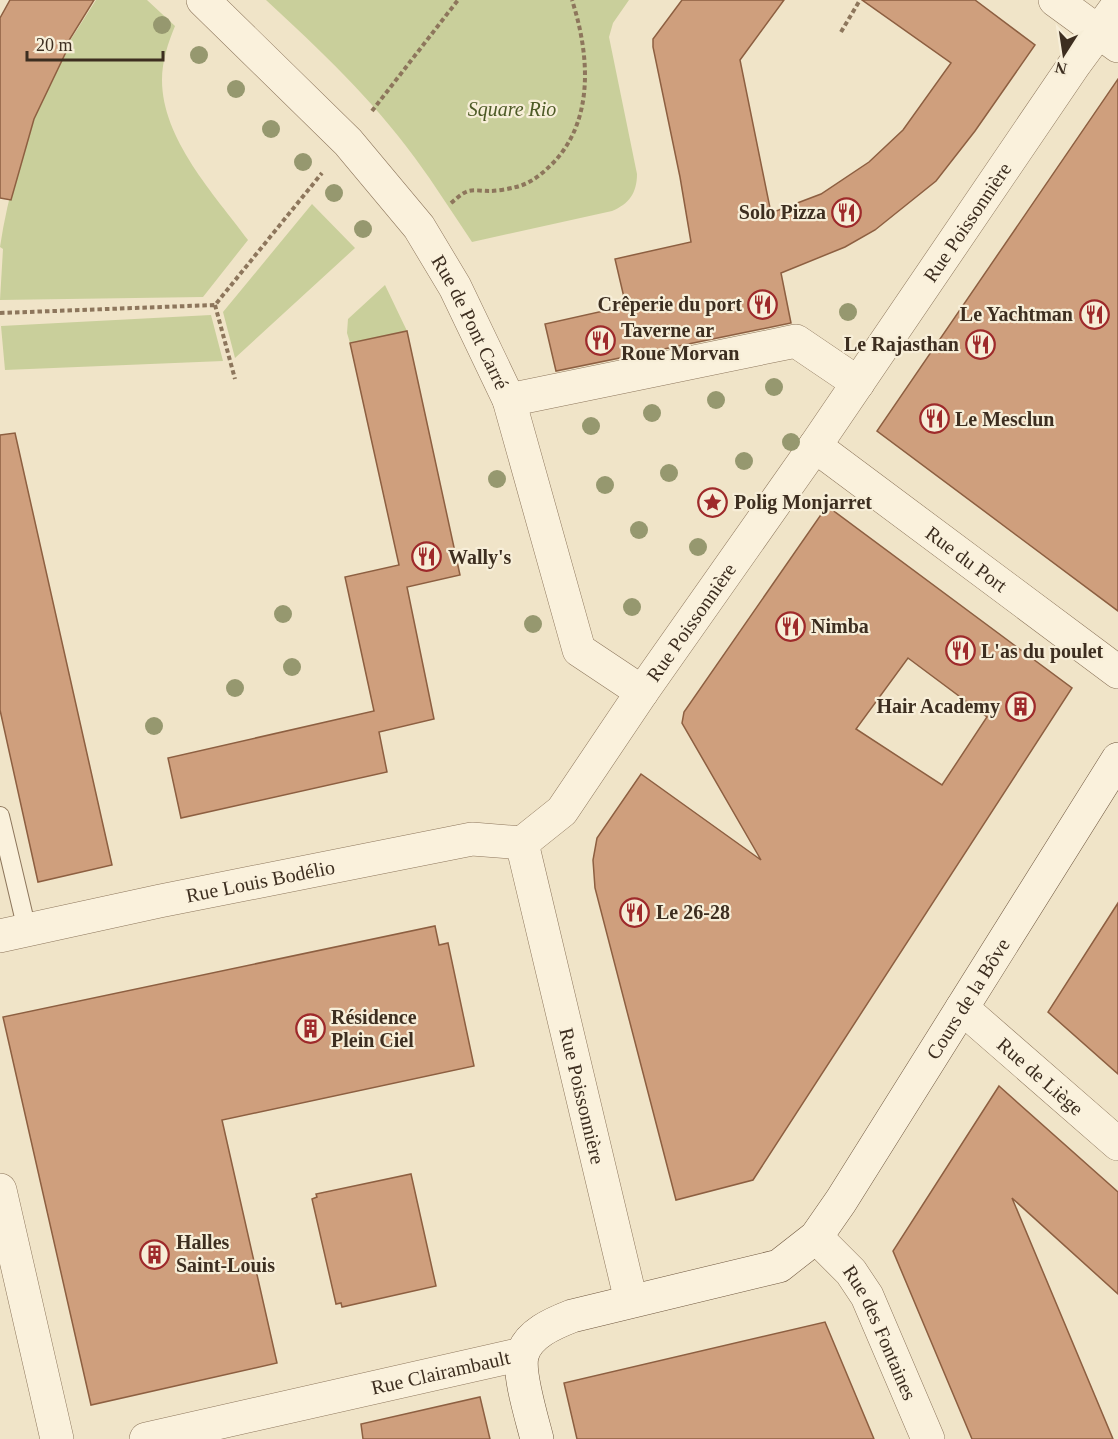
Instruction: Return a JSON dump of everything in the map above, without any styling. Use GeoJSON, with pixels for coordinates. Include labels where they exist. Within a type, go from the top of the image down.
{"type":"FeatureCollection","features":[{"type":"Feature","properties":{"kind":"street","name":"Rue de Pont Carré"},"geometry":{"type":"LineString","coordinates":[[204,0],[348,142],[419,227],[455,287],[509,400],[579,650],[642,692]]}},
{"type":"Feature","properties":{"kind":"street"},"geometry":{"type":"LineString","coordinates":[[1055,0],[1108,38]]}},
{"type":"Feature","properties":{"kind":"street","name":"Rue Poissonnière"},"geometry":{"type":"LineString","coordinates":[[631,1300],[522,843],[562,811],[642,692],[858,383],[1108,38],[1118,5]]}},
{"type":"Feature","properties":{"kind":"street"},"geometry":{"type":"LineString","coordinates":[[509,400],[796,341],[858,383]]}},
{"type":"Feature","properties":{"kind":"street","name":"Rue du Port"},"geometry":{"type":"LineString","coordinates":[[815,446],[1118,672]]}},
{"type":"Feature","properties":{"kind":"street","name":"Cours de la Bôve"},"geometry":{"type":"LineString","coordinates":[[816,1237],[841,1202],[1118,759]]}},
{"type":"Feature","properties":{"kind":"street","name":"Rue Louis Bodélio"},"geometry":{"type":"LineString","coordinates":[[14,933],[160,901],[472,839],[522,843]]}},
{"type":"Feature","properties":{"kind":"street","name":"Rue de Liège"},"geometry":{"type":"LineString","coordinates":[[962,1008],[1118,1144]]}},
{"type":"Feature","properties":{"kind":"street"},"geometry":{"type":"LineString","coordinates":[[0,1190],[6,1242],[57,1439]]}},
{"type":"Feature","properties":{"kind":"street","name":"Rue Clairambault"},"geometry":{"type":"LineString","coordinates":[[146,1439],[522,1354],[528,1344],[548,1326],[572,1316],[779,1266],[816,1237]]}},
{"type":"Feature","properties":{"kind":"street","name":"Rue des Fontaines"},"geometry":{"type":"LineString","coordinates":[[816,1237],[851,1272],[867,1296],[928,1439]]}},
{"type":"Feature","properties":{"kind":"street"},"geometry":{"type":"LineString","coordinates":[[522,1354],[521,1369],[537,1439]]}},
{"type":"Feature","properties":{"kind":"lane"},"geometry":{"type":"LineString","coordinates":[[0,816],[14,933]]}},
{"type":"Feature","properties":{"kind":"path"},"geometry":{"type":"LineString","coordinates":[[0,313],[215,305],[348,142],[458,0]]}},
{"type":"Feature","properties":{"kind":"path"},"geometry":{"type":"LineString","coordinates":[[419,227],[468,190],[489,191],[517,187],[541,176],[562,153],[576,127],[584,94],[582,39],[572,0]]}},
{"type":"Feature","properties":{"kind":"path"},"geometry":{"type":"LineString","coordinates":[[841,32],[860,0]]}},
{"type":"Feature","properties":{"kind":"path"},"geometry":{"type":"LineString","coordinates":[[215,305],[235,379]]}},
{"type":"Feature","properties":{"kind":"green space"},"geometry":{"type":"Polygon","coordinates":[[[96,0],[147,0],[175,26],[162,73],[164,102],[171,123],[192,165],[248,240],[203,297],[0,300],[3,249],[0,247],[7,207],[23,149],[43,93],[46,93],[66,52],[64,50],[96,0]]]}},
{"type":"Feature","properties":{"kind":"green space","name":"Square Rio"},"geometry":{"type":"Polygon","coordinates":[[[266,0],[629,0],[613,23],[609,37],[637,174],[634,192],[623,205],[612,211],[472,242],[422,168],[381,115],[325,56],[266,0]]]}},
{"type":"Feature","properties":{"kind":"green space"},"geometry":{"type":"Polygon","coordinates":[[[312,204],[355,248],[235,358],[223,312],[312,204]]]}},
{"type":"Feature","properties":{"kind":"green space"},"geometry":{"type":"Polygon","coordinates":[[[385,285],[407,331],[350,343],[347,333],[348,319],[385,285]]]}},
{"type":"Feature","properties":{"kind":"green space"},"geometry":{"type":"Polygon","coordinates":[[[211,315],[223,361],[5,370],[1,326],[211,315]]]}},
{"type":"Feature","properties":{"kind":"building"},"geometry":{"type":"Polygon","coordinates":[[[10,0],[94,0],[63,50],[66,52],[34,119],[11,200],[0,198],[0,18],[10,0]]]}},
{"type":"Feature","properties":{"kind":"building"},"geometry":{"type":"Polygon","coordinates":[[[682,0],[784,0],[740,60],[771,213],[821,194],[869,162],[903,130],[951,63],[862,0],[975,0],[1035,45],[975,131],[936,181],[875,230],[845,247],[781,273],[791,323],[556,371],[545,324],[626,306],[615,259],[691,242],[653,47],[653,39],[682,0]]]}},
{"type":"Feature","properties":{"kind":"building"},"geometry":{"type":"Polygon","coordinates":[[[1118,79],[1118,611],[877,431],[1118,79]]]}},
{"type":"Feature","properties":{"kind":"building"},"geometry":{"type":"Polygon","coordinates":[[[407,331],[460,575],[407,587],[434,719],[379,732],[387,772],[181,818],[168,758],[374,711],[345,577],[399,565],[350,343],[407,331]]]}},
{"type":"Feature","properties":{"kind":"building"},"geometry":{"type":"Polygon","coordinates":[[[15,433],[112,865],[38,882],[0,710],[0,435],[15,433]]]}},
{"type":"Feature","properties":{"kind":"building"},"geometry":{"type":"Polygon","coordinates":[[[827,506],[1072,688],[753,1180],[676,1200],[595,888],[593,860],[597,838],[641,774],[761,860],[682,723],[684,712],[827,506]],[[908,658],[856,729],[942,785],[987,717],[908,658]]]}},
{"type":"Feature","properties":{"kind":"building"},"geometry":{"type":"Polygon","coordinates":[[[1118,903],[1118,1074],[1048,1012],[1118,903]]]}},
{"type":"Feature","properties":{"kind":"building"},"geometry":{"type":"Polygon","coordinates":[[[435,926],[439,945],[448,943],[474,1066],[222,1120],[277,1363],[91,1405],[3,1017],[435,926]]]}},
{"type":"Feature","properties":{"kind":"building"},"geometry":{"type":"Polygon","coordinates":[[[999,1086],[1118,1192],[1118,1294],[1012,1198],[1113,1439],[972,1439],[893,1251],[999,1086]]]}},
{"type":"Feature","properties":{"kind":"building"},"geometry":{"type":"Polygon","coordinates":[[[411,1174],[436,1286],[342,1307],[341,1303],[336,1304],[312,1199],[317,1197],[316,1194],[411,1174]]]}},
{"type":"Feature","properties":{"kind":"building"},"geometry":{"type":"Polygon","coordinates":[[[825,1322],[874,1439],[577,1439],[564,1383],[825,1322]]]}},
{"type":"Feature","properties":{"kind":"building"},"geometry":{"type":"Polygon","coordinates":[[[480,1397],[490,1439],[363,1439],[361,1424],[480,1397]]]}},
{"type":"Feature","properties":{"kind":"place","name":"Solo Pizza"},"geometry":{"type":"Point","coordinates":[847,212]}},
{"type":"Feature","properties":{"kind":"place","name":"Crêperie du port"},"geometry":{"type":"Point","coordinates":[763,304]}},
{"type":"Feature","properties":{"kind":"place","name":"Le Yachtman"},"geometry":{"type":"Point","coordinates":[1094,314]}},
{"type":"Feature","properties":{"kind":"place","name":"Taverne ar Roue Morvan"},"geometry":{"type":"Point","coordinates":[600,341]}},
{"type":"Feature","properties":{"kind":"place","name":"Le Rajasthan"},"geometry":{"type":"Point","coordinates":[980,344]}},
{"type":"Feature","properties":{"kind":"place","name":"Le Mesclun"},"geometry":{"type":"Point","coordinates":[934,419]}},
{"type":"Feature","properties":{"kind":"place","name":"Polig Monjarret"},"geometry":{"type":"Point","coordinates":[713,502]}},
{"type":"Feature","properties":{"kind":"place","name":"Wally's"},"geometry":{"type":"Point","coordinates":[427,557]}},
{"type":"Feature","properties":{"kind":"place","name":"Nimba"},"geometry":{"type":"Point","coordinates":[790,626]}},
{"type":"Feature","properties":{"kind":"place","name":"L'as du poulet"},"geometry":{"type":"Point","coordinates":[960,651]}},
{"type":"Feature","properties":{"kind":"place","name":"Hair Academy"},"geometry":{"type":"Point","coordinates":[1021,706]}},
{"type":"Feature","properties":{"kind":"place","name":"Le 26-28"},"geometry":{"type":"Point","coordinates":[635,912]}},
{"type":"Feature","properties":{"kind":"place","name":"Résidence Plein Ciel"},"geometry":{"type":"Point","coordinates":[310,1028]}},
{"type":"Feature","properties":{"kind":"place","name":"Halles Saint-Louis"},"geometry":{"type":"Point","coordinates":[155,1254]}}]}
